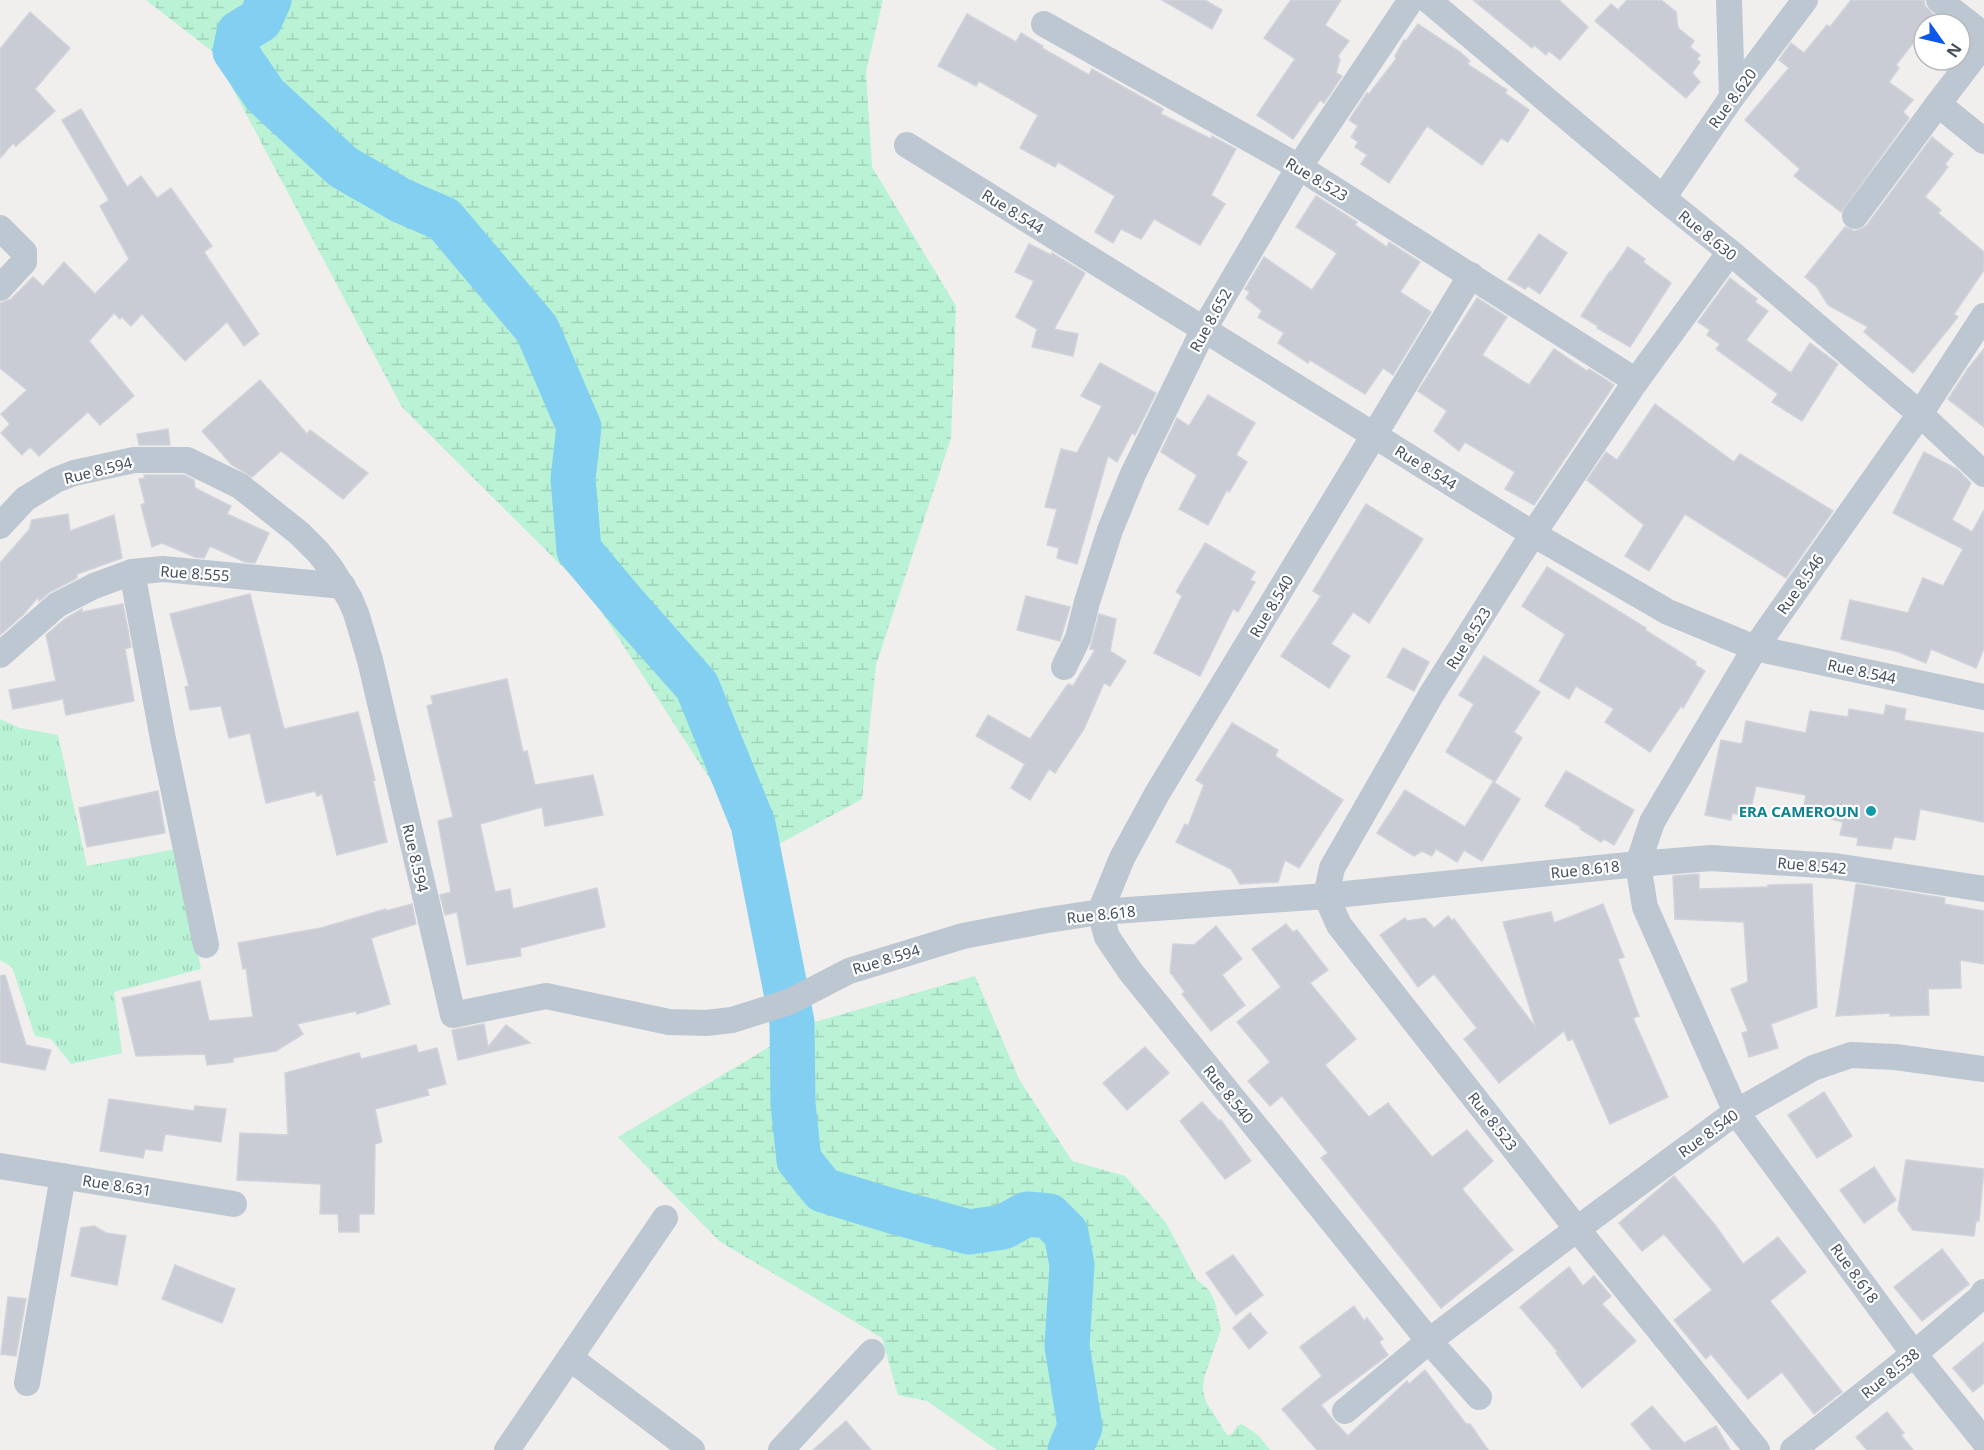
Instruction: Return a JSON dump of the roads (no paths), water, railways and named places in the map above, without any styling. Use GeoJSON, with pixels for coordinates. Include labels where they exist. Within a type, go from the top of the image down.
{"type":"FeatureCollection","features":[{"type":"Feature","properties":{"kind":"street","name":"Rue 8.652"},"geometry":{"type":"LineString","coordinates":[[1064,667],[1078,638],[1107,540],[1133,474],[1204,329],[1299,167],[1411,0]]}},
{"type":"Feature","properties":{"kind":"street","name":"Rue 8.630"},"geometry":{"type":"LineString","coordinates":[[1428,0],[1730,252],[1920,414],[1984,474]]}},
{"type":"Feature","properties":{"kind":"street"},"geometry":{"type":"LineString","coordinates":[[1729,0],[1731,97]]}},
{"type":"Feature","properties":{"kind":"street","name":"Rue 8.620"},"geometry":{"type":"LineString","coordinates":[[1663,198],[1731,97],[1805,0]]}},
{"type":"Feature","properties":{"kind":"street"},"geometry":{"type":"LineString","coordinates":[[1939,0],[1984,35]]}},
{"type":"Feature","properties":{"kind":"street","name":"Rue 8.523"},"geometry":{"type":"LineString","coordinates":[[1044,24],[1299,167],[1636,381],[1533,534],[1420,715],[1332,868],[1326,896],[1339,925],[1577,1228],[1756,1450]]}},
{"type":"Feature","properties":{"kind":"street"},"geometry":{"type":"LineString","coordinates":[[1854,216],[1984,44]]}},
{"type":"Feature","properties":{"kind":"street"},"geometry":{"type":"LineString","coordinates":[[1938,104],[1984,141]]}},
{"type":"Feature","properties":{"kind":"street","name":"Rue 8.544"},"geometry":{"type":"LineString","coordinates":[[907,145],[1533,534],[1668,612],[1755,648],[1984,697]]}},
{"type":"Feature","properties":{"kind":"street"},"geometry":{"type":"LineString","coordinates":[[0,228],[24,252],[24,262],[0,288]]}},
{"type":"Feature","properties":{"kind":"street"},"geometry":{"type":"LineString","coordinates":[[1636,381],[1730,252]]}},
{"type":"Feature","properties":{"kind":"street","name":"Rue 8.540"},"geometry":{"type":"LineString","coordinates":[[1471,275],[1158,792],[1122,858],[1100,912],[1107,937],[1130,971],[1429,1341],[1577,1228],[1736,1112],[1814,1068],[1851,1055],[1896,1057],[1984,1069]]}},
{"type":"Feature","properties":{"kind":"street","name":"Rue 8.546"},"geometry":{"type":"LineString","coordinates":[[1638,864],[1652,822],[1755,648],[1920,414],[1984,316]]}},
{"type":"Feature","properties":{"kind":"street","name":"Rue 8.594"},"geometry":{"type":"LineString","coordinates":[[0,526],[25,499],[56,480],[74,473],[134,460],[187,460],[240,486],[299,533],[324,559],[343,586],[356,613],[370,660],[453,1015],[546,996],[669,1022],[706,1023],[732,1020],[789,1002],[849,971],[963,936]]}},
{"type":"Feature","properties":{"kind":"street","name":"Rue 8.555"},"geometry":{"type":"LineString","coordinates":[[0,654],[57,605],[94,586],[132,572],[163,569],[343,586]]}},
{"type":"Feature","properties":{"kind":"street"},"geometry":{"type":"LineString","coordinates":[[132,572],[163,739],[206,945]]}},
{"type":"Feature","properties":{"kind":"street","name":"Rue 8.542"},"geometry":{"type":"LineString","coordinates":[[1638,864],[1710,858],[1835,866],[1984,889]]}},
{"type":"Feature","properties":{"kind":"street","name":"Rue 8.618"},"geometry":{"type":"LineString","coordinates":[[963,936],[1100,912],[1326,896],[1638,864],[1645,907],[1736,1112],[1914,1354],[1984,1441]]}},
{"type":"Feature","properties":{"kind":"street","name":"Rue 8.631"},"geometry":{"type":"LineString","coordinates":[[0,1166],[234,1204]]}},
{"type":"Feature","properties":{"kind":"street"},"geometry":{"type":"LineString","coordinates":[[27,1383],[63,1176]]}},
{"type":"Feature","properties":{"kind":"street"},"geometry":{"type":"LineString","coordinates":[[507,1450],[665,1218]]}},
{"type":"Feature","properties":{"kind":"street","name":"Rue 8.538"},"geometry":{"type":"LineString","coordinates":[[1792,1450],[1914,1354],[1980,1298],[1984,1292]]}},
{"type":"Feature","properties":{"kind":"street"},"geometry":{"type":"LineString","coordinates":[[1345,1411],[1429,1341],[1479,1397]]}},
{"type":"Feature","properties":{"kind":"street"},"geometry":{"type":"LineString","coordinates":[[781,1450],[872,1352]]}},
{"type":"Feature","properties":{"kind":"street"},"geometry":{"type":"LineString","coordinates":[[570,1358],[693,1450]]}},
{"type":"Feature","properties":{"kind":"waterway"},"geometry":{"type":"LineString","coordinates":[[269,0],[260,20],[239,33],[235,51],[265,95],[343,167],[402,201],[444,219],[537,329],[579,427],[573,479],[579,550],[697,686],[753,824],[792,1022],[793,1104],[799,1160],[823,1190],[892,1211],[969,1232],[1003,1227],[1027,1214],[1049,1216],[1066,1233],[1072,1265],[1067,1346],[1080,1427],[1070,1450]]}},
{"type":"Feature","properties":{"kind":"place","name":"ERA CAMEROUN"},"geometry":{"type":"Point","coordinates":[1871,811]}}]}
